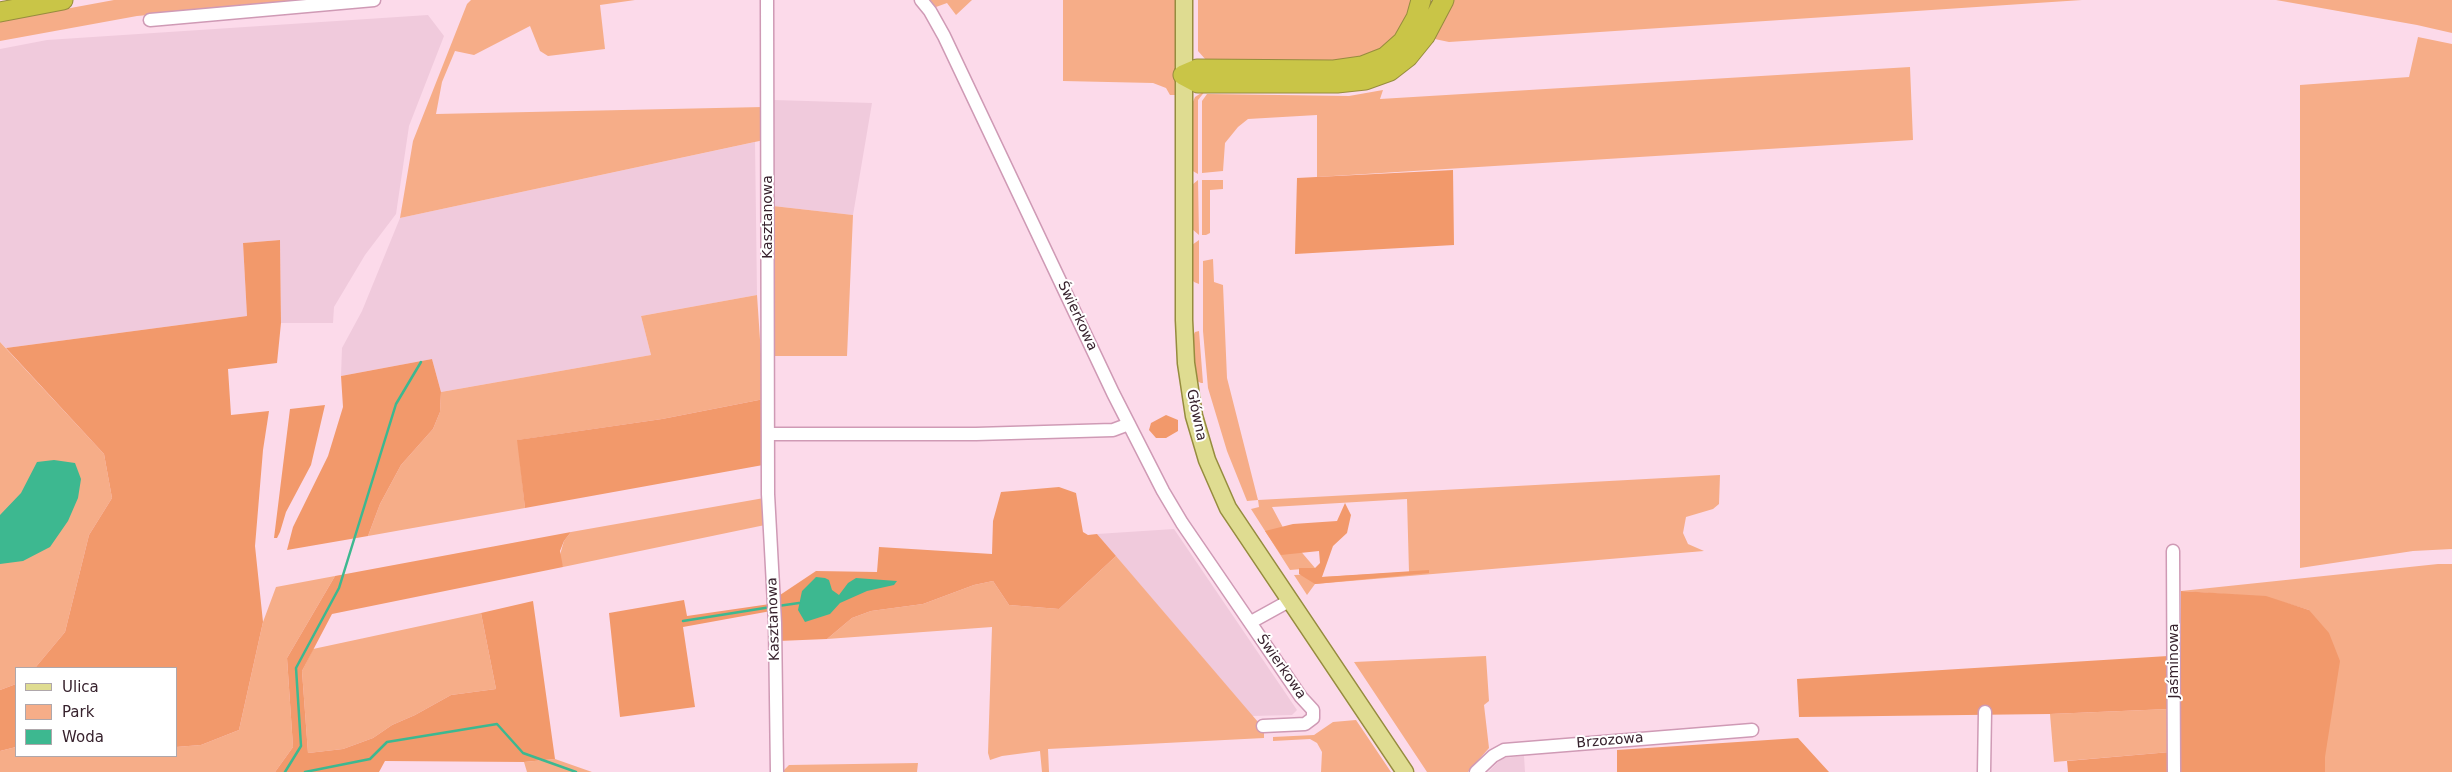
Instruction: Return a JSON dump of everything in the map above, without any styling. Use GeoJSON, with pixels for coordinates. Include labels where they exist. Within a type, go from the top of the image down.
{"type":"FeatureCollection","features":[{"type":"Feature","properties":{"kind":"highway"},"geometry":{"type":"LineString","coordinates":[[0,12],[63,0]]}},
{"type":"Feature","properties":{"kind":"highway"},"geometry":{"type":"LineString","coordinates":[[1184,75],[1198,69],[1334,70],[1362,66],[1385,57],[1403,41],[1416,18],[1420,0]]}},
{"type":"Feature","properties":{"kind":"highway"},"geometry":{"type":"LineString","coordinates":[[1184,75],[1198,83],[1337,83],[1365,80],[1390,71],[1408,57],[1425,36],[1444,0]]}},
{"type":"Feature","properties":{"kind":"main road","name":"Główna"},"geometry":{"type":"LineString","coordinates":[[1184,0],[1184,320],[1186,363],[1194,416],[1207,460],[1228,508],[1405,772]]}},
{"type":"Feature","properties":{"kind":"street"},"geometry":{"type":"LineString","coordinates":[[150,20],[374,0]]}},
{"type":"Feature","properties":{"kind":"street","name":"Kasztanowa"},"geometry":{"type":"LineString","coordinates":[[767,0],[768,494],[775,623],[777,772]]}},
{"type":"Feature","properties":{"kind":"street","name":"Świerkowa"},"geometry":{"type":"LineString","coordinates":[[921,0],[930,11],[944,36],[1129,424],[1182,523],[1301,697],[1313,710],[1312,718],[1305,724],[1263,726]]}},
{"type":"Feature","properties":{"kind":"street"},"geometry":{"type":"LineString","coordinates":[[769,434],[976,434],[1113,430],[1129,424]]}},
{"type":"Feature","properties":{"kind":"street","name":"Jaśminowa"},"geometry":{"type":"LineString","coordinates":[[2173,551],[2174,772]]}},
{"type":"Feature","properties":{"kind":"street","name":"Świerkowa"},"geometry":{"type":"LineString","coordinates":[[1251,622],[1289,601]]}},
{"type":"Feature","properties":{"kind":"street"},"geometry":{"type":"LineString","coordinates":[[1984,772],[1985,712]]}},
{"type":"Feature","properties":{"kind":"street","name":"Brzozowa"},"geometry":{"type":"LineString","coordinates":[[1476,772],[1492,756],[1504,750],[1752,730]]}},
{"type":"Feature","properties":{"kind":"shaded area"},"geometry":{"type":"Polygon","coordinates":[[[428,15],[444,36],[409,126],[396,214],[365,255],[334,307],[333,323],[281,323],[280,240],[243,243],[247,316],[6,348],[0,342],[0,49],[47,40],[428,15]]]}},
{"type":"Feature","properties":{"kind":"shaded area"},"geometry":{"type":"Polygon","coordinates":[[[774,100],[872,103],[853,215],[773,206],[774,100]]]}},
{"type":"Feature","properties":{"kind":"shaded area"},"geometry":{"type":"Polygon","coordinates":[[[755,142],[757,295],[641,316],[651,355],[441,392],[432,359],[341,376],[342,348],[362,311],[400,218],[755,142]]]}},
{"type":"Feature","properties":{"kind":"shaded area"},"geometry":{"type":"Polygon","coordinates":[[[1453,170],[1454,245],[1295,254],[1297,178],[1453,170]]]}},
{"type":"Feature","properties":{"kind":"shaded area"},"geometry":{"type":"Polygon","coordinates":[[[280,240],[281,323],[277,363],[228,369],[231,415],[269,411],[263,450],[255,546],[263,622],[239,730],[201,745],[178,747],[178,667],[36,667],[65,632],[89,535],[112,498],[104,454],[6,348],[247,316],[243,243],[280,240]]]}},
{"type":"Feature","properties":{"kind":"shaded area"},"geometry":{"type":"Polygon","coordinates":[[[432,359],[441,392],[440,412],[433,429],[401,465],[380,504],[368,536],[287,550],[293,527],[328,456],[343,407],[341,376],[432,359]]]}},
{"type":"Feature","properties":{"kind":"shaded area"},"geometry":{"type":"Polygon","coordinates":[[[764,399],[763,465],[525,508],[517,440],[662,419],[764,399]]]}},
{"type":"Feature","properties":{"kind":"shaded area"},"geometry":{"type":"Polygon","coordinates":[[[325,405],[311,465],[286,512],[277,538],[274,538],[290,409],[325,405]]]}},
{"type":"Feature","properties":{"kind":"shaded area"},"geometry":{"type":"Polygon","coordinates":[[[1166,415],[1178,420],[1178,431],[1166,438],[1156,438],[1149,430],[1151,423],[1166,415]]]}},
{"type":"Feature","properties":{"kind":"shaded area"},"geometry":{"type":"Polygon","coordinates":[[[1059,487],[1076,493],[1083,532],[1088,535],[1097,534],[1116,556],[1059,609],[1009,605],[993,581],[974,585],[923,604],[871,611],[852,618],[827,639],[778,641],[777,597],[816,571],[877,572],[879,547],[992,554],[993,521],[1001,492],[1059,487]]]}},
{"type":"Feature","properties":{"kind":"shaded area"},"geometry":{"type":"Polygon","coordinates":[[[1345,503],[1351,515],[1347,533],[1333,546],[1322,577],[1429,570],[1429,573],[1315,584],[1299,574],[1299,568],[1315,568],[1320,563],[1319,551],[1281,555],[1265,531],[1293,524],[1337,521],[1345,503]]]}},
{"type":"Feature","properties":{"kind":"shaded area"},"geometry":{"type":"Polygon","coordinates":[[[1174,529],[1297,710],[1292,715],[1252,716],[1097,534],[1174,529]]]}},
{"type":"Feature","properties":{"kind":"shaded area"},"geometry":{"type":"Polygon","coordinates":[[[571,532],[564,541],[560,551],[563,567],[332,614],[302,671],[308,753],[343,749],[373,738],[392,725],[415,715],[451,695],[496,689],[481,613],[533,601],[555,759],[524,762],[385,761],[379,772],[275,772],[293,747],[287,658],[335,576],[571,532]]]}},
{"type":"Feature","properties":{"kind":"shaded area"},"geometry":{"type":"Polygon","coordinates":[[[2181,591],[2266,596],[2309,610],[2329,633],[2340,661],[2325,757],[2325,772],[2181,772],[2181,591]]]}},
{"type":"Feature","properties":{"kind":"shaded area"},"geometry":{"type":"Polygon","coordinates":[[[684,600],[687,616],[770,604],[771,611],[683,627],[695,707],[620,717],[609,613],[684,600]]]}},
{"type":"Feature","properties":{"kind":"shaded area"},"geometry":{"type":"Polygon","coordinates":[[[2168,656],[2169,709],[2050,714],[1799,717],[1797,679],[2168,656]]]}},
{"type":"Feature","properties":{"kind":"shaded area"},"geometry":{"type":"Polygon","coordinates":[[[15,684],[15,747],[0,751],[0,690],[15,684]]]}},
{"type":"Feature","properties":{"kind":"shaded area"},"geometry":{"type":"Polygon","coordinates":[[[1798,738],[1829,772],[1617,772],[1617,750],[1798,738]]]}},
{"type":"Feature","properties":{"kind":"shaded area"},"geometry":{"type":"Polygon","coordinates":[[[2170,752],[2170,772],[2068,772],[2067,761],[2170,752]]]}},
{"type":"Feature","properties":{"kind":"shaded area"},"geometry":{"type":"Polygon","coordinates":[[[1524,756],[1525,772],[1488,772],[1502,758],[1524,756]]]}},
{"type":"Feature","properties":{"kind":"green space"},"geometry":{"type":"Polygon","coordinates":[[[114,0],[313,0],[137,16],[0,41],[0,21],[114,0]]]}},
{"type":"Feature","properties":{"kind":"green space"},"geometry":{"type":"Polygon","coordinates":[[[471,0],[635,0],[600,5],[605,49],[548,56],[540,51],[530,26],[474,55],[455,51],[442,82],[436,114],[763,107],[764,140],[400,218],[413,141],[467,4],[471,0]]]}},
{"type":"Feature","properties":{"kind":"green space"},"geometry":{"type":"Polygon","coordinates":[[[930,0],[972,0],[956,15],[947,3],[936,7],[930,0]]]}},
{"type":"Feature","properties":{"kind":"green space"},"geometry":{"type":"Polygon","coordinates":[[[1063,0],[1176,0],[1175,95],[1170,95],[1166,88],[1153,83],[1063,81],[1063,0]]]}},
{"type":"Feature","properties":{"kind":"green space"},"geometry":{"type":"Polygon","coordinates":[[[1198,0],[1415,0],[1390,46],[1355,62],[1206,60],[1198,51],[1198,0]]]}},
{"type":"Feature","properties":{"kind":"green space"},"geometry":{"type":"Polygon","coordinates":[[[1451,0],[2082,0],[1449,42],[1430,38],[1451,0]]]}},
{"type":"Feature","properties":{"kind":"green space"},"geometry":{"type":"Polygon","coordinates":[[[2276,0],[2452,0],[2452,33],[2417,25],[2276,0]]]}},
{"type":"Feature","properties":{"kind":"green space"},"geometry":{"type":"Polygon","coordinates":[[[2418,37],[2452,44],[2452,549],[2413,551],[2300,568],[2300,85],[2409,77],[2418,37]]]}},
{"type":"Feature","properties":{"kind":"green space"},"geometry":{"type":"Polygon","coordinates":[[[1910,67],[1913,140],[1317,177],[1317,115],[1248,119],[1238,127],[1225,143],[1223,171],[1202,173],[1202,101],[1207,94],[1349,96],[1383,90],[1380,99],[1910,67]]]}},
{"type":"Feature","properties":{"kind":"green space"},"geometry":{"type":"Polygon","coordinates":[[[1206,90],[1198,100],[1198,174],[1191,170],[1192,104],[1195,97],[1206,90]]]}},
{"type":"Feature","properties":{"kind":"green space"},"geometry":{"type":"Polygon","coordinates":[[[1198,180],[1199,235],[1192,229],[1192,185],[1198,180]]]}},
{"type":"Feature","properties":{"kind":"green space"},"geometry":{"type":"Polygon","coordinates":[[[1202,180],[1223,180],[1223,189],[1210,190],[1210,233],[1206,235],[1202,235],[1202,180]]]}},
{"type":"Feature","properties":{"kind":"green space"},"geometry":{"type":"Polygon","coordinates":[[[773,206],[853,215],[847,356],[772,356],[773,206]]]}},
{"type":"Feature","properties":{"kind":"green space"},"geometry":{"type":"Polygon","coordinates":[[[1199,240],[1199,284],[1191,278],[1192,245],[1199,240]]]}},
{"type":"Feature","properties":{"kind":"green space"},"geometry":{"type":"Polygon","coordinates":[[[1213,259],[1214,282],[1223,285],[1227,378],[1258,500],[1247,501],[1227,451],[1208,388],[1203,331],[1203,261],[1213,259]]]}},
{"type":"Feature","properties":{"kind":"green space"},"geometry":{"type":"Polygon","coordinates":[[[757,295],[764,399],[662,419],[518,440],[525,508],[368,536],[380,504],[401,465],[433,429],[440,412],[441,392],[651,355],[641,316],[757,295]]]}},
{"type":"Feature","properties":{"kind":"green space"},"geometry":{"type":"Polygon","coordinates":[[[1199,331],[1203,383],[1195,380],[1192,338],[1195,332],[1199,331]]]}},
{"type":"Feature","properties":{"kind":"green space"},"geometry":{"type":"Polygon","coordinates":[[[0,342],[104,454],[112,498],[89,535],[65,632],[36,667],[15,667],[15,684],[0,690],[0,342]]]}},
{"type":"Feature","properties":{"kind":"green space"},"geometry":{"type":"Polygon","coordinates":[[[1720,475],[1719,504],[1713,509],[1686,517],[1683,533],[1688,544],[1704,551],[1315,584],[1307,595],[1294,575],[1320,574],[1322,577],[1409,572],[1407,499],[1272,507],[1287,535],[1315,568],[1290,570],[1251,509],[1259,507],[1258,500],[1720,475]]]}},
{"type":"Feature","properties":{"kind":"green space"},"geometry":{"type":"Polygon","coordinates":[[[764,498],[765,525],[563,567],[559,558],[564,541],[571,532],[764,498]]]}},
{"type":"Feature","properties":{"kind":"green space"},"geometry":{"type":"Polygon","coordinates":[[[1116,556],[1264,729],[1264,738],[1048,749],[1049,772],[1042,772],[1040,751],[1002,756],[990,760],[988,753],[992,627],[827,639],[852,618],[871,611],[923,604],[974,585],[993,581],[1009,605],[1059,609],[1116,556]]]}},
{"type":"Feature","properties":{"kind":"green space"},"geometry":{"type":"Polygon","coordinates":[[[2452,564],[2452,772],[2325,772],[2309,610],[2266,597],[2181,591],[2452,564]]]}},
{"type":"Feature","properties":{"kind":"green space"},"geometry":{"type":"Polygon","coordinates":[[[335,576],[287,658],[293,747],[275,772],[0,772],[0,751],[15,747],[15,757],[178,757],[178,747],[201,745],[239,730],[263,622],[276,587],[335,576]]]}},
{"type":"Feature","properties":{"kind":"green space"},"geometry":{"type":"Polygon","coordinates":[[[481,613],[496,689],[451,695],[415,715],[392,725],[373,738],[343,749],[308,753],[302,671],[313,649],[481,613]]]}},
{"type":"Feature","properties":{"kind":"green space"},"geometry":{"type":"Polygon","coordinates":[[[1486,656],[1489,701],[1484,705],[1489,748],[1468,772],[1427,772],[1354,662],[1486,656]]]}},
{"type":"Feature","properties":{"kind":"green space"},"geometry":{"type":"Polygon","coordinates":[[[2169,709],[2170,752],[2054,762],[2050,714],[2169,709]]]}},
{"type":"Feature","properties":{"kind":"green space"},"geometry":{"type":"Polygon","coordinates":[[[1356,720],[1391,772],[1321,772],[1322,752],[1317,743],[1310,739],[1273,741],[1273,737],[1314,735],[1333,722],[1356,720]]]}},
{"type":"Feature","properties":{"kind":"green space"},"geometry":{"type":"Polygon","coordinates":[[[555,759],[592,772],[527,772],[524,762],[555,759]]]}},
{"type":"Feature","properties":{"kind":"green space"},"geometry":{"type":"Polygon","coordinates":[[[918,763],[917,772],[782,772],[789,765],[918,763]]]}},
{"type":"Feature","properties":{"kind":"water"},"geometry":{"type":"Polygon","coordinates":[[[54,460],[75,463],[81,479],[78,498],[68,521],[50,547],[23,561],[0,564],[0,515],[21,493],[37,462],[54,460]]]}},
{"type":"Feature","properties":{"kind":"water"},"geometry":{"type":"Polygon","coordinates":[[[816,577],[829,580],[832,590],[839,595],[848,583],[856,578],[897,581],[894,585],[867,591],[840,603],[830,614],[805,622],[798,610],[802,591],[816,577]]]}},
{"type":"Feature","properties":{"kind":"waterway"},"geometry":{"type":"LineString","coordinates":[[285,772],[301,746],[296,668],[339,588],[396,404],[421,362]]}},
{"type":"Feature","properties":{"kind":"waterway"},"geometry":{"type":"LineString","coordinates":[[778,606],[799,603]]}},
{"type":"Feature","properties":{"kind":"waterway"},"geometry":{"type":"LineString","coordinates":[[683,621],[771,607]]}},
{"type":"Feature","properties":{"kind":"waterway"},"geometry":{"type":"LineString","coordinates":[[305,772],[370,759],[387,742],[497,724],[523,753],[576,772]]}}]}
